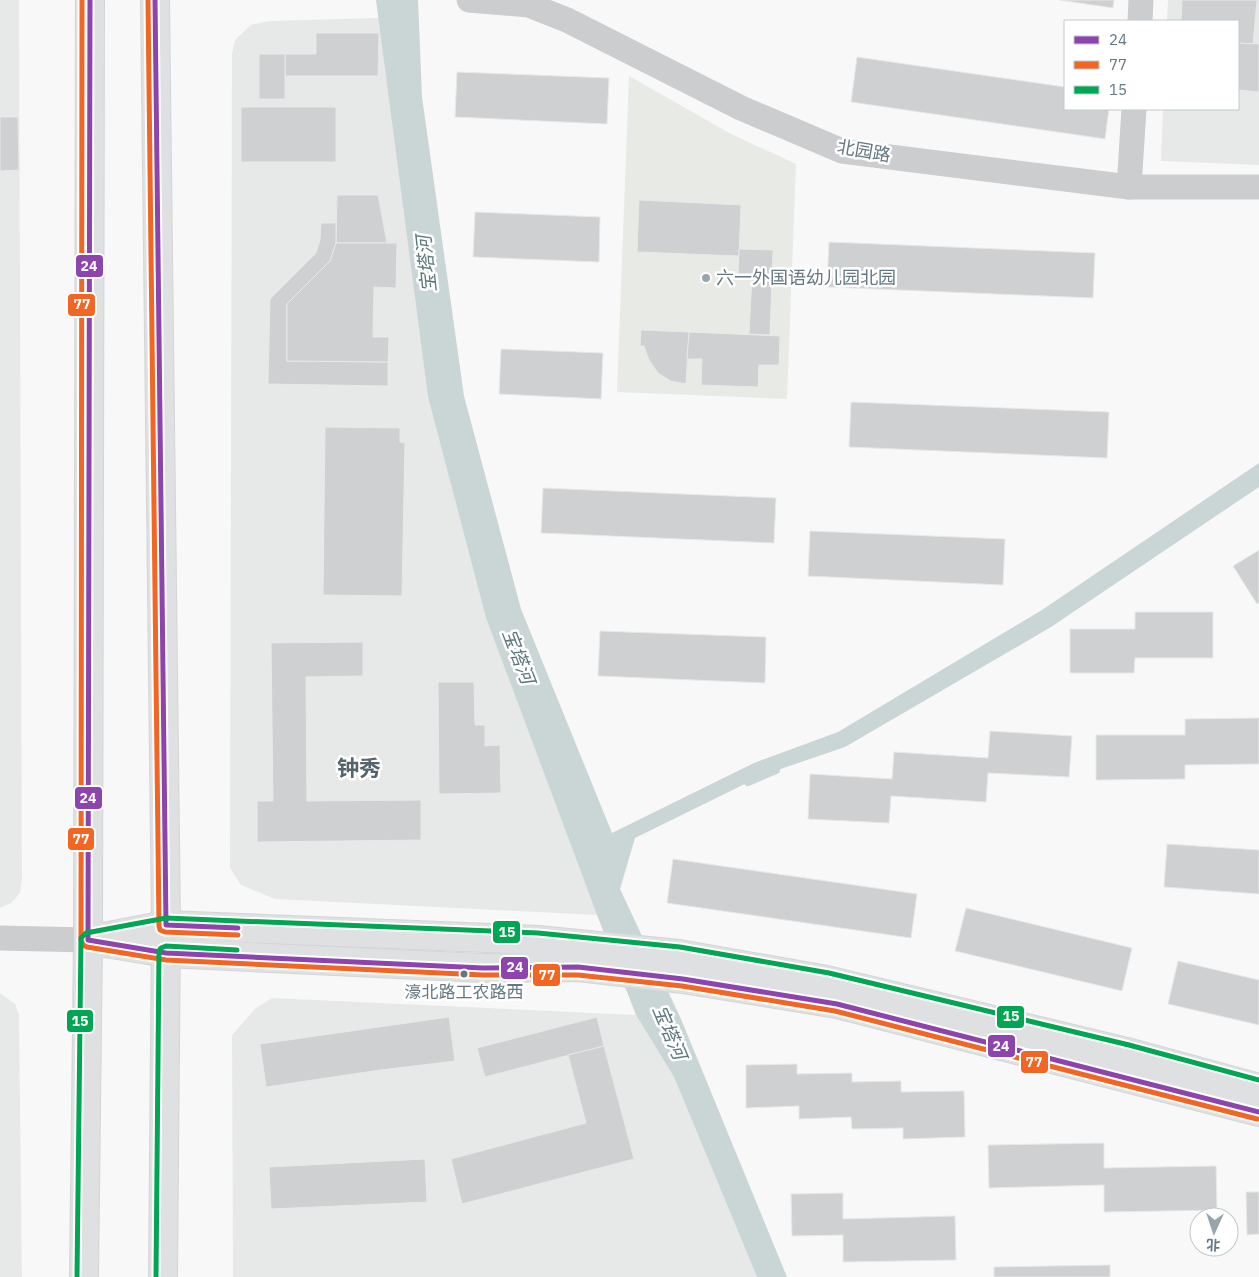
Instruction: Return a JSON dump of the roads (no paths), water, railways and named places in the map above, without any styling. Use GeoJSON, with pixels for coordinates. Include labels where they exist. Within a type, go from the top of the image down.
{"type":"FeatureCollection","features":[{"type":"Feature","properties":{"kind":"main road"},"geometry":{"type":"LineString","coordinates":[[84,1277],[88,940],[90,0]]}},
{"type":"Feature","properties":{"kind":"main road"},"geometry":{"type":"LineString","coordinates":[[155,0],[166,925],[163,1277]]}},
{"type":"Feature","properties":{"kind":"main road"},"geometry":{"type":"LineString","coordinates":[[88,940],[166,925],[538,940],[578,956]]}},
{"type":"Feature","properties":{"kind":"main road"},"geometry":{"type":"LineString","coordinates":[[88,940],[166,953],[483,968],[578,956],[827,980],[1108,1048],[1259,1088]]}},
{"type":"Feature","properties":{"kind":"main road"},"geometry":{"type":"LineString","coordinates":[[681,967],[837,1004],[1259,1112]]}},
{"type":"Feature","properties":{"kind":"street","name":"北园路"},"geometry":{"type":"LineString","coordinates":[[469,0],[529,5],[568,20],[741,108],[842,151],[1129,187],[1259,187]]}},
{"type":"Feature","properties":{"kind":"street"},"geometry":{"type":"LineString","coordinates":[[1140,20],[1141,0]]}},
{"type":"Feature","properties":{"kind":"street"},"geometry":{"type":"LineString","coordinates":[[1129,187],[1134,110]]}},
{"type":"Feature","properties":{"kind":"street"},"geometry":{"type":"LineString","coordinates":[[0,938],[88,940]]}},
{"type":"Feature","properties":{"kind":"water","name":"宝塔河"},"geometry":{"type":"Polygon","coordinates":[[[376,0],[418,0],[422,97],[464,396],[521,609],[612,833],[754,763],[838,732],[1042,610],[1259,463],[1259,487],[1051,627],[845,747],[763,775],[635,838],[620,889],[681,1019],[787,1277],[757,1277],[674,1077],[636,1015],[486,618],[428,397],[376,0]]]}},
{"type":"Feature","properties":{"kind":"waterway"},"geometry":{"type":"LineString","coordinates":[[748,782],[776,770]]}},
{"type":"Feature","properties":{"kind":"place","name":"六一外国语幼儿园北园"},"geometry":{"type":"Point","coordinates":[706,278]}},
{"type":"Feature","properties":{"kind":"place","name":"濠北路工农路西"},"geometry":{"type":"Point","coordinates":[464,974]}},
{"type":"Feature","properties":{"kind":"district","name":"钟秀"},"geometry":{"type":"Point","coordinates":[359,768]}}]}
